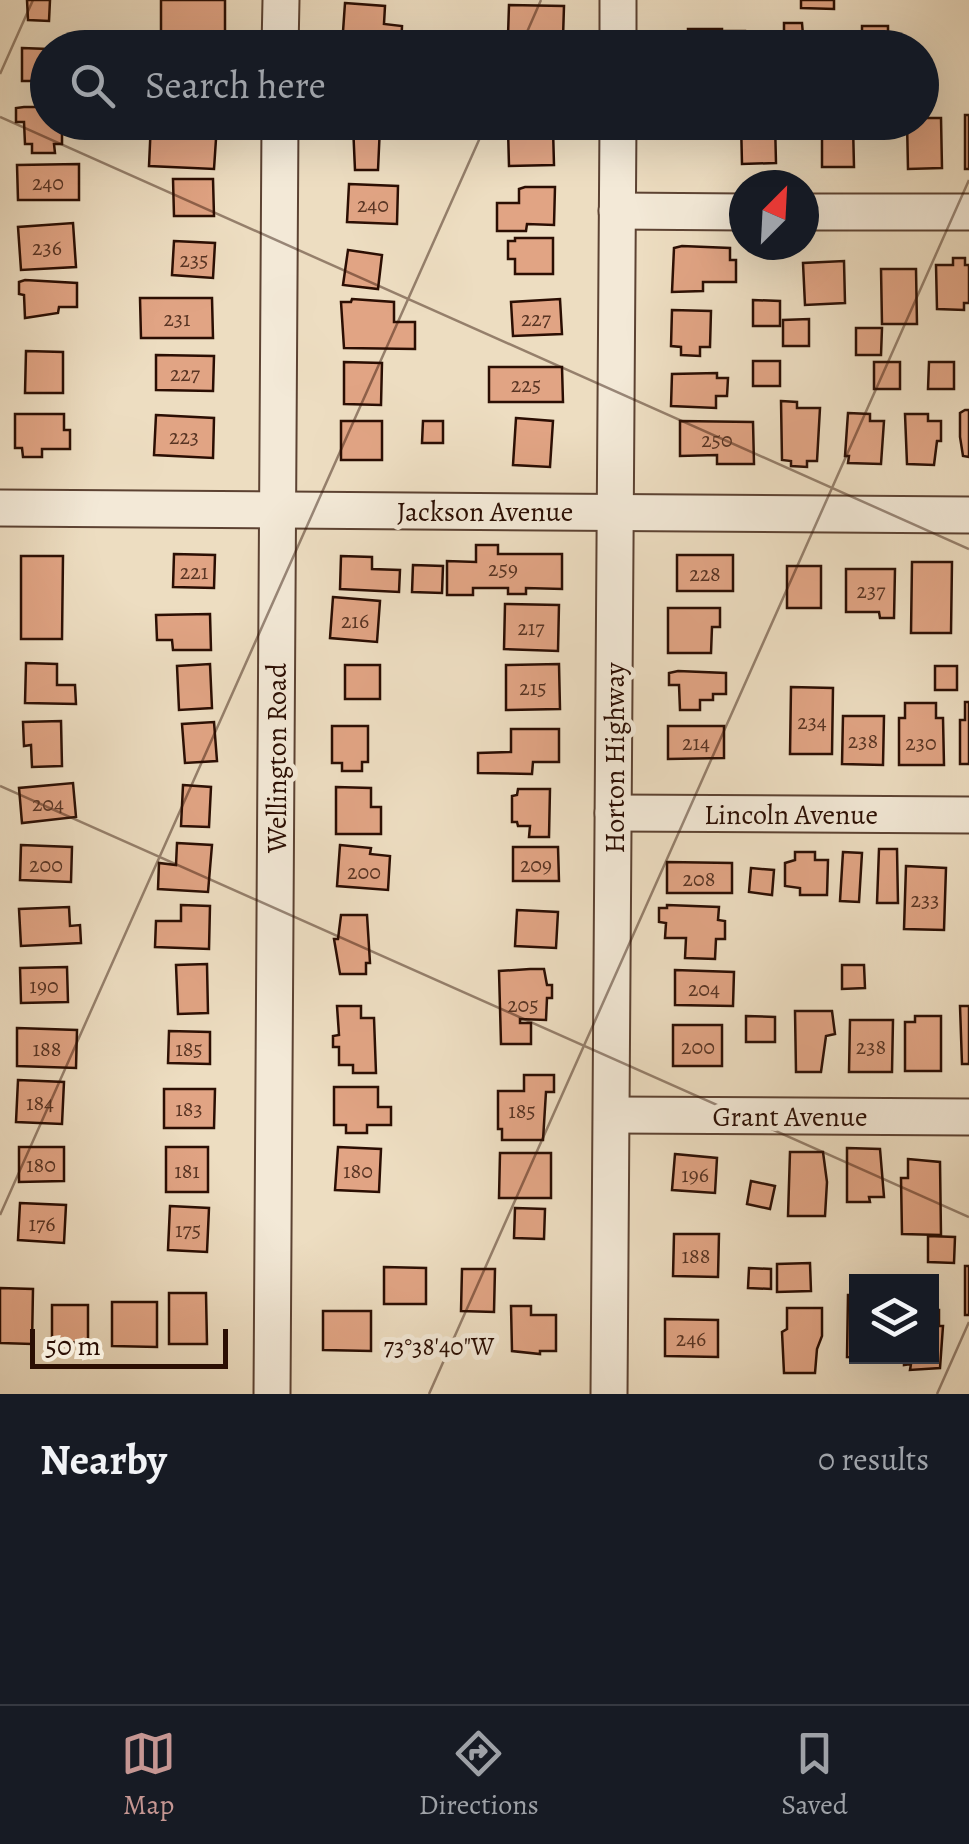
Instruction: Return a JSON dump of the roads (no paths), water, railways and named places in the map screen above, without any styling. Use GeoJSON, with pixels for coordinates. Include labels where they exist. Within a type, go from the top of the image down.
{"type":"FeatureCollection","features":[{"type":"Feature","properties":{"kind":"street"},"geometry":{"type":"LineString","coordinates":[[280,0],[280,30]]}},
{"type":"Feature","properties":{"kind":"street"},"geometry":{"type":"LineString","coordinates":[[618,0],[618,30]]}},
{"type":"Feature","properties":{"kind":"street","name":"Wellington Road"},"geometry":{"type":"LineString","coordinates":[[272,1394],[280,140]]}},
{"type":"Feature","properties":{"kind":"street","name":"Horton Highway"},"geometry":{"type":"LineString","coordinates":[[610,1394],[618,140]]}},
{"type":"Feature","properties":{"kind":"street"},"geometry":{"type":"LineString","coordinates":[[618,211],[729,212]]}},
{"type":"Feature","properties":{"kind":"street"},"geometry":{"type":"LineString","coordinates":[[819,212],[969,212]]}},
{"type":"Feature","properties":{"kind":"street","name":"Jackson Avenue"},"geometry":{"type":"LineString","coordinates":[[0,508],[969,515]]}},
{"type":"Feature","properties":{"kind":"street","name":"Lincoln Avenue"},"geometry":{"type":"LineString","coordinates":[[613,813],[969,815]]}},
{"type":"Feature","properties":{"kind":"street","name":"Grant Avenue"},"geometry":{"type":"LineString","coordinates":[[612,1114],[969,1117]]}}]}
